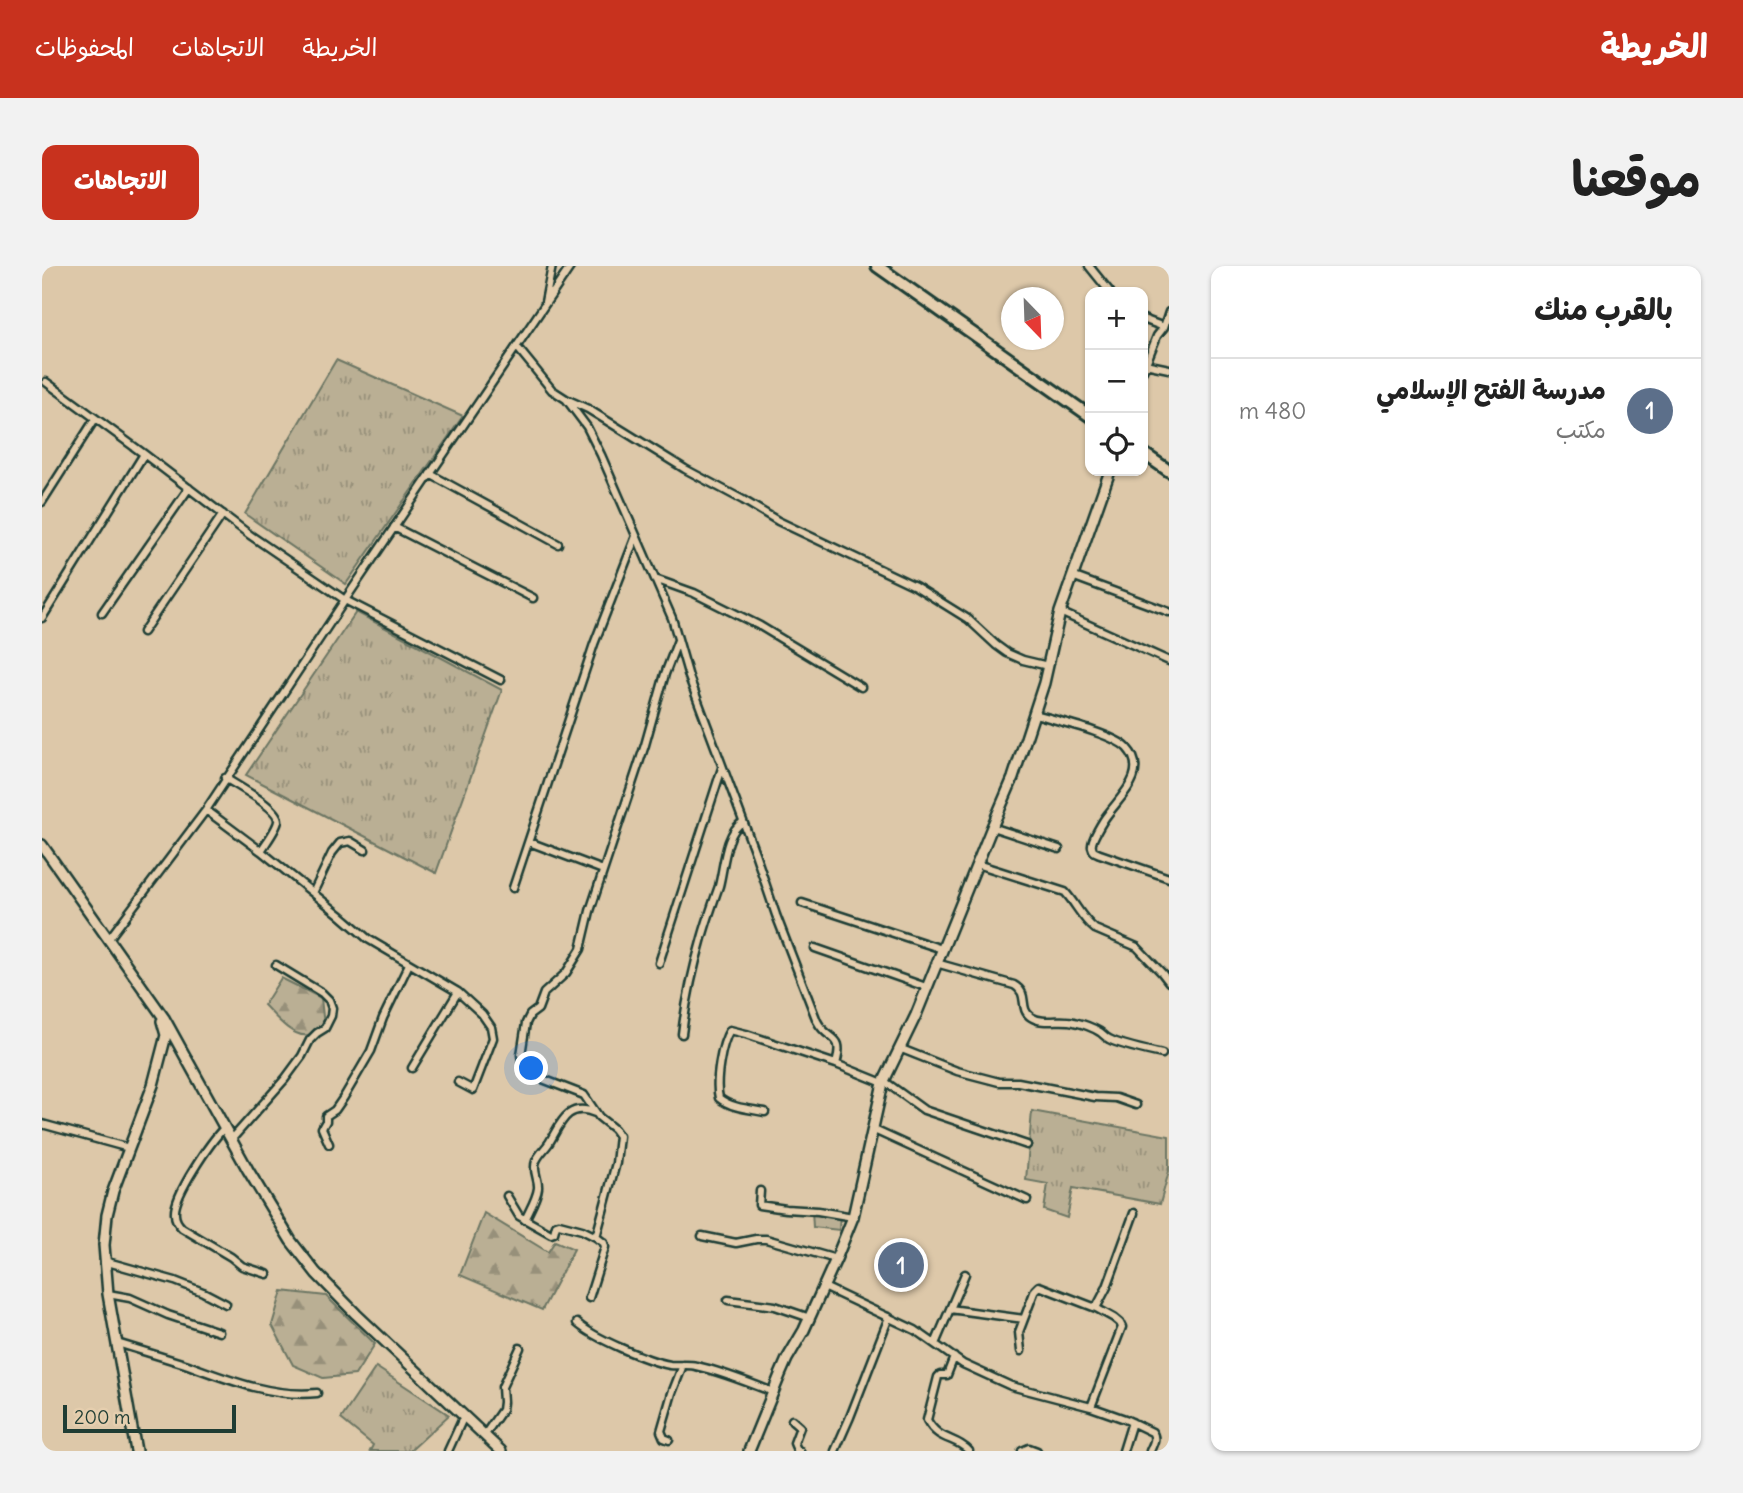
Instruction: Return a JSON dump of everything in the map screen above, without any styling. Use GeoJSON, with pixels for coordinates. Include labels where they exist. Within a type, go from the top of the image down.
{"type":"FeatureCollection","features":[{"type":"Feature","properties":{"kind":"highway"},"geometry":{"type":"LineString","coordinates":[[877,266],[1086,413]]}},
{"type":"Feature","properties":{"kind":"highway"},"geometry":{"type":"LineString","coordinates":[[1148,456],[1169,471]]}},
{"type":"Feature","properties":{"kind":"street"},"geometry":{"type":"LineString","coordinates":[[545,305],[552,266]]}},
{"type":"Feature","properties":{"kind":"street"},"geometry":{"type":"LineString","coordinates":[[108,940],[205,810],[572,266]]}},
{"type":"Feature","properties":{"kind":"street"},"geometry":{"type":"LineString","coordinates":[[1089,266],[1106,287]]}},
{"type":"Feature","properties":{"kind":"street"},"geometry":{"type":"LineString","coordinates":[[1148,358],[1168,316]]}},
{"type":"Feature","properties":{"kind":"street"},"geometry":{"type":"LineString","coordinates":[[1148,321],[1164,327]]}},
{"type":"Feature","properties":{"kind":"street"},"geometry":{"type":"LineString","coordinates":[[517,347],[552,390],[566,399],[588,409],[685,469],[778,521],[922,590],[968,619],[1007,653],[1048,666]]}},
{"type":"Feature","properties":{"kind":"street"},"geometry":{"type":"LineString","coordinates":[[1148,368],[1169,369]]}},
{"type":"Feature","properties":{"kind":"street"},"geometry":{"type":"LineString","coordinates":[[46,382],[250,535],[345,600],[501,680]]}},
{"type":"Feature","properties":{"kind":"street"},"geometry":{"type":"LineString","coordinates":[[566,399],[587,427],[601,455],[672,618],[689,677],[817,1021],[823,1031],[839,1045],[836,1064]]}},
{"type":"Feature","properties":{"kind":"street"},"geometry":{"type":"LineString","coordinates":[[42,502],[95,419]]}},
{"type":"Feature","properties":{"kind":"street"},"geometry":{"type":"LineString","coordinates":[[42,618],[144,454]]}},
{"type":"Feature","properties":{"kind":"street"},"geometry":{"type":"LineString","coordinates":[[430,474],[558,544]]}},
{"type":"Feature","properties":{"kind":"street"},"geometry":{"type":"LineString","coordinates":[[750,1451],[787,1359],[810,1318],[853,1217],[883,1082],[916,1015],[1013,778],[1035,714],[1060,612],[1108,476]]}},
{"type":"Feature","properties":{"kind":"street"},"geometry":{"type":"LineString","coordinates":[[102,613],[189,488]]}},
{"type":"Feature","properties":{"kind":"street"},"geometry":{"type":"LineString","coordinates":[[143,632],[223,514]]}},
{"type":"Feature","properties":{"kind":"street"},"geometry":{"type":"LineString","coordinates":[[394,527],[533,598]]}},
{"type":"Feature","properties":{"kind":"street"},"geometry":{"type":"LineString","coordinates":[[513,888],[594,644],[636,536]]}},
{"type":"Feature","properties":{"kind":"street"},"geometry":{"type":"LineString","coordinates":[[1072,576],[1169,612]]}},
{"type":"Feature","properties":{"kind":"street"},"geometry":{"type":"LineString","coordinates":[[654,579],[694,593],[760,626],[861,687]]}},
{"type":"Feature","properties":{"kind":"street"},"geometry":{"type":"LineString","coordinates":[[1060,612],[1169,661]]}},
{"type":"Feature","properties":{"kind":"street"},"geometry":{"type":"LineString","coordinates":[[596,1114],[584,1095],[527,1073],[523,1068],[521,1055],[527,1020],[538,1009],[544,992],[566,973],[581,949],[590,911],[665,674],[679,638]]}},
{"type":"Feature","properties":{"kind":"street"},"geometry":{"type":"LineString","coordinates":[[1035,714],[1119,741],[1128,748],[1135,761],[1132,784],[1105,817],[1091,843],[1092,848],[1094,852],[1169,878]]}},
{"type":"Feature","properties":{"kind":"street"},"geometry":{"type":"LineString","coordinates":[[659,963],[723,767]]}},
{"type":"Feature","properties":{"kind":"street"},"geometry":{"type":"LineString","coordinates":[[225,778],[265,804],[277,816],[278,822],[261,852]]}},
{"type":"Feature","properties":{"kind":"street"},"geometry":{"type":"LineString","coordinates":[[205,810],[368,939],[458,992],[482,1014],[491,1027],[493,1038],[473,1090],[458,1082]]}},
{"type":"Feature","properties":{"kind":"street"},"geometry":{"type":"LineString","coordinates":[[682,1034],[696,962],[728,845],[737,826],[743,822]]}},
{"type":"Feature","properties":{"kind":"street"},"geometry":{"type":"LineString","coordinates":[[992,827],[1059,849]]}},
{"type":"Feature","properties":{"kind":"street"},"geometry":{"type":"LineString","coordinates":[[313,893],[338,845],[347,841],[365,850]]}},
{"type":"Feature","properties":{"kind":"street"},"geometry":{"type":"LineString","coordinates":[[529,842],[603,870]]}},
{"type":"Feature","properties":{"kind":"street"},"geometry":{"type":"LineString","coordinates":[[43,848],[167,1023],[280,1225],[316,1273],[371,1329],[501,1451]]}},
{"type":"Feature","properties":{"kind":"street"},"geometry":{"type":"LineString","coordinates":[[977,864],[1065,892],[1090,925],[1137,947],[1169,982]]}},
{"type":"Feature","properties":{"kind":"street"},"geometry":{"type":"LineString","coordinates":[[802,902],[942,948]]}},
{"type":"Feature","properties":{"kind":"street"},"geometry":{"type":"LineString","coordinates":[[815,948],[926,987]]}},
{"type":"Feature","properties":{"kind":"street"},"geometry":{"type":"LineString","coordinates":[[936,962],[1014,985],[1023,993],[1024,1009],[1030,1017],[1041,1021],[1071,1021],[1086,1025],[1109,1039],[1162,1054]]}},
{"type":"Feature","properties":{"kind":"street"},"geometry":{"type":"LineString","coordinates":[[329,1144],[322,1128],[326,1116],[335,1110],[367,1058],[409,964]]}},
{"type":"Feature","properties":{"kind":"street"},"geometry":{"type":"LineString","coordinates":[[231,1140],[285,1079],[310,1040],[325,1028],[331,1016],[332,1008],[322,992],[276,965]]}},
{"type":"Feature","properties":{"kind":"street"},"geometry":{"type":"LineString","coordinates":[[412,1068],[458,992]]}},
{"type":"Feature","properties":{"kind":"street"},"geometry":{"type":"LineString","coordinates":[[136,1451],[108,1294],[104,1236],[110,1203],[153,1084],[164,1044],[166,1035],[159,1012]]}},
{"type":"Feature","properties":{"kind":"street"},"geometry":{"type":"LineString","coordinates":[[765,1112],[736,1106],[719,1098],[718,1074],[730,1030],[883,1082],[924,1110],[1027,1145]]}},
{"type":"Feature","properties":{"kind":"street"},"geometry":{"type":"LineString","coordinates":[[899,1048],[957,1071],[999,1082],[1018,1082],[1095,1097],[1116,1098],[1136,1105]]}},
{"type":"Feature","properties":{"kind":"street"},"geometry":{"type":"LineString","coordinates":[[525,1220],[538,1189],[534,1174],[536,1160],[567,1115],[580,1110],[591,1111],[617,1132],[619,1139],[596,1237]]}},
{"type":"Feature","properties":{"kind":"street"},"geometry":{"type":"LineString","coordinates":[[42,1124],[129,1148]]}},
{"type":"Feature","properties":{"kind":"street"},"geometry":{"type":"LineString","coordinates":[[225,1127],[192,1173],[176,1202],[176,1221],[186,1231],[242,1266],[267,1274]]}},
{"type":"Feature","properties":{"kind":"street"},"geometry":{"type":"LineString","coordinates":[[872,1129],[1027,1200]]}},
{"type":"Feature","properties":{"kind":"street"},"geometry":{"type":"LineString","coordinates":[[760,1191],[759,1205],[853,1217]]}},
{"type":"Feature","properties":{"kind":"street"},"geometry":{"type":"LineString","coordinates":[[507,1196],[517,1214],[551,1234],[559,1224],[582,1230],[604,1243],[589,1298]]}},
{"type":"Feature","properties":{"kind":"street"},"geometry":{"type":"LineString","coordinates":[[1096,1308],[1134,1213]]}},
{"type":"Feature","properties":{"kind":"street"},"geometry":{"type":"LineString","coordinates":[[702,1236],[729,1242],[766,1239],[836,1259]]}},
{"type":"Feature","properties":{"kind":"street"},"geometry":{"type":"LineString","coordinates":[[104,1261],[175,1281],[226,1304]]}},
{"type":"Feature","properties":{"kind":"street"},"geometry":{"type":"LineString","coordinates":[[935,1344],[965,1274]]}},
{"type":"Feature","properties":{"kind":"street"},"geometry":{"type":"LineString","coordinates":[[1021,1352],[1019,1332],[1039,1286],[1096,1308],[1120,1322],[1122,1327],[1091,1407]]}},
{"type":"Feature","properties":{"kind":"street"},"geometry":{"type":"LineString","coordinates":[[824,1287],[915,1330],[963,1364],[1011,1385],[1091,1407],[1152,1432],[1155,1435],[1150,1451]]}},
{"type":"Feature","properties":{"kind":"street"},"geometry":{"type":"LineString","coordinates":[[108,1294],[130,1298],[168,1315],[219,1332]]}},
{"type":"Feature","properties":{"kind":"street"},"geometry":{"type":"LineString","coordinates":[[728,1300],[775,1306],[810,1318]]}},
{"type":"Feature","properties":{"kind":"street"},"geometry":{"type":"LineString","coordinates":[[950,1309],[1024,1319]]}},
{"type":"Feature","properties":{"kind":"street"},"geometry":{"type":"LineString","coordinates":[[835,1451],[890,1317]]}},
{"type":"Feature","properties":{"kind":"street"},"geometry":{"type":"LineString","coordinates":[[577,1323],[590,1333],[626,1350],[667,1365],[698,1366],[773,1392]]}},
{"type":"Feature","properties":{"kind":"street"},"geometry":{"type":"LineString","coordinates":[[117,1343],[240,1384],[297,1393],[317,1393]]}},
{"type":"Feature","properties":{"kind":"street"},"geometry":{"type":"LineString","coordinates":[[484,1436],[502,1410],[502,1387],[520,1348]]}},
{"type":"Feature","properties":{"kind":"street"},"geometry":{"type":"LineString","coordinates":[[954,1357],[947,1375],[938,1377],[927,1420],[936,1433],[969,1451]]}},
{"type":"Feature","properties":{"kind":"street"},"geometry":{"type":"LineString","coordinates":[[669,1440],[664,1438],[661,1431],[683,1365]]}},
{"type":"Feature","properties":{"kind":"street"},"geometry":{"type":"LineString","coordinates":[[448,1451],[464,1416]]}},
{"type":"Feature","properties":{"kind":"street"},"geometry":{"type":"LineString","coordinates":[[792,1420],[800,1427],[794,1443],[800,1451]]}},
{"type":"Feature","properties":{"kind":"street"},"geometry":{"type":"LineString","coordinates":[[1123,1451],[1132,1422]]}},
{"type":"Feature","properties":{"kind":"street"},"geometry":{"type":"LineString","coordinates":[[1022,1451],[1029,1448],[1037,1451]]}},
{"type":"Feature","properties":{"kind":"green space"},"geometry":{"type":"Polygon","coordinates":[[[336,360],[463,416],[346,584],[245,514],[336,360]]]}},
{"type":"Feature","properties":{"kind":"green space"},"geometry":{"type":"Polygon","coordinates":[[[356,612],[502,690],[436,873],[246,775],[356,612]]]}},
{"type":"Feature","properties":{"kind":"green space"},"geometry":{"type":"Polygon","coordinates":[[[281,978],[321,998],[324,1026],[308,1035],[296,1033],[264,1005],[281,978]]]}},
{"type":"Feature","properties":{"kind":"green space"},"geometry":{"type":"Polygon","coordinates":[[[1032,1111],[1169,1136],[1169,1171],[1160,1204],[1073,1188],[1067,1218],[1044,1210],[1048,1184],[1026,1180],[1032,1111]]]}},
{"type":"Feature","properties":{"kind":"green space"},"geometry":{"type":"Polygon","coordinates":[[[812,1210],[840,1214],[839,1230],[813,1227],[812,1210]]]}},
{"type":"Feature","properties":{"kind":"green space"},"geometry":{"type":"Polygon","coordinates":[[[484,1213],[548,1252],[555,1241],[574,1249],[542,1310],[460,1275],[484,1213]]]}},
{"type":"Feature","properties":{"kind":"green space"},"geometry":{"type":"Polygon","coordinates":[[[282,1291],[326,1296],[375,1344],[355,1375],[323,1378],[293,1365],[272,1325],[282,1291]]]}},
{"type":"Feature","properties":{"kind":"green space"},"geometry":{"type":"Polygon","coordinates":[[[376,1367],[449,1415],[410,1451],[370,1451],[373,1445],[341,1419],[376,1367]]]}},
{"type":"Feature","properties":{"kind":"place","name":"مدرسة الفتح الإسلامي"},"geometry":{"type":"Point","coordinates":[901,1265]}}]}
